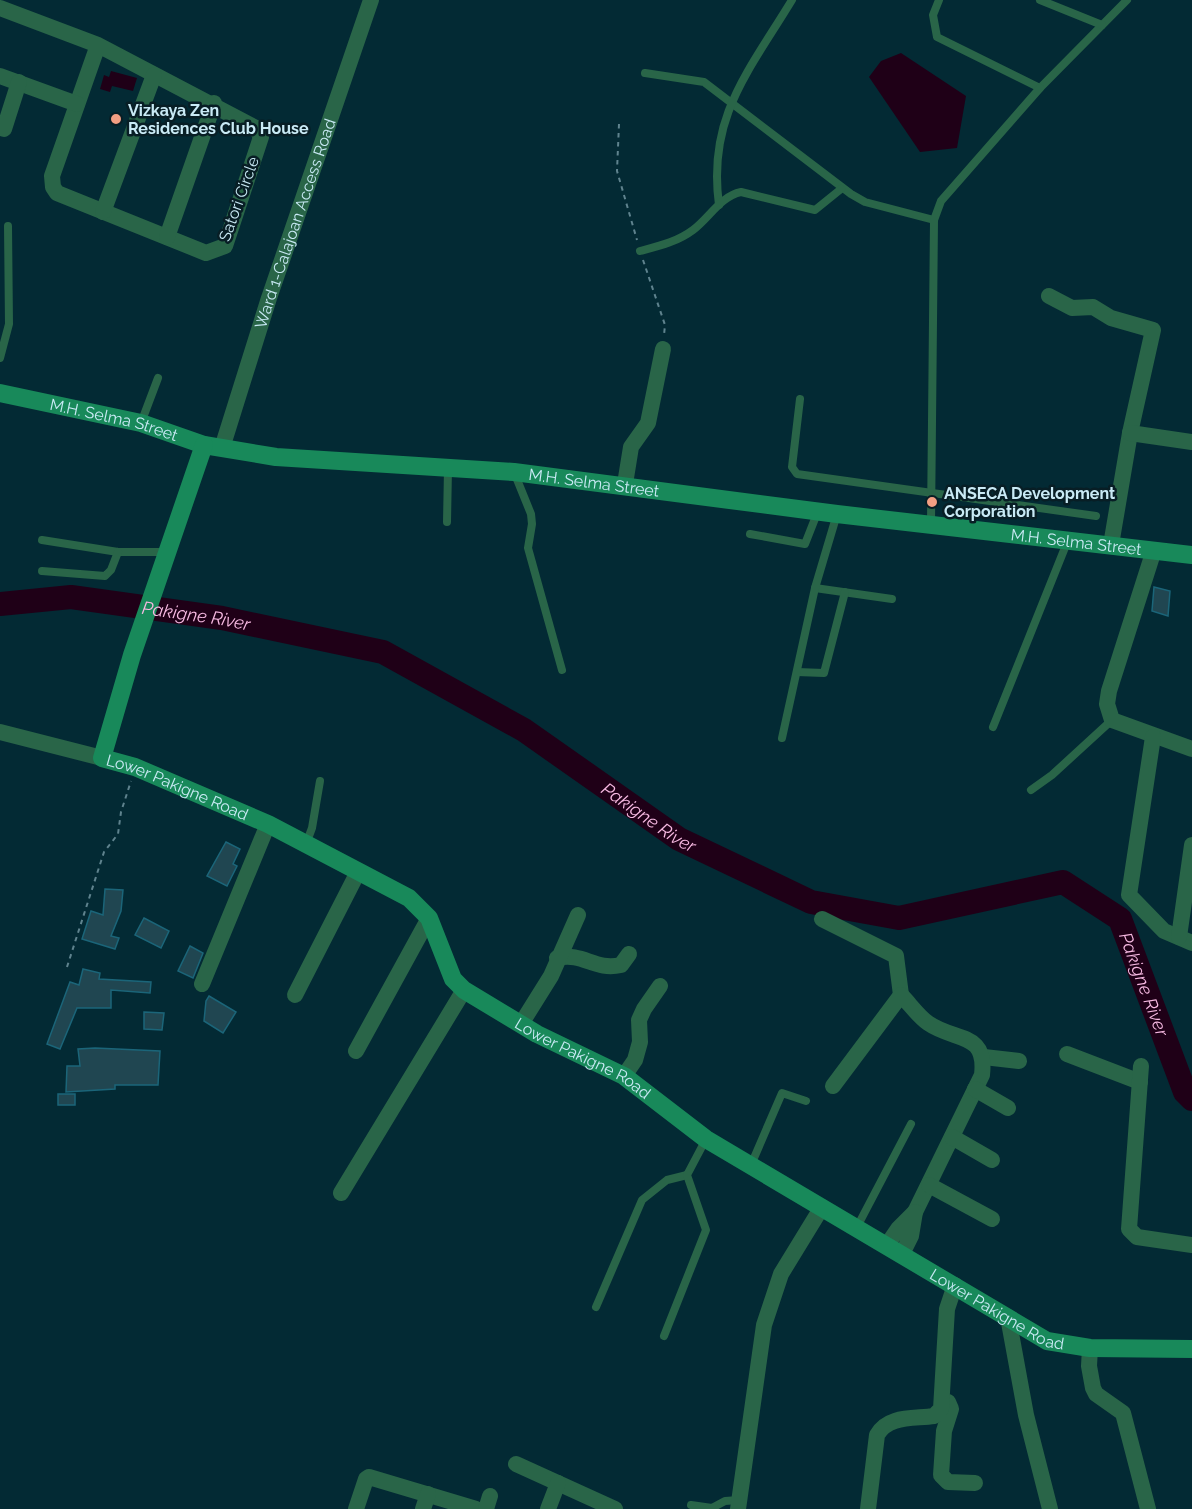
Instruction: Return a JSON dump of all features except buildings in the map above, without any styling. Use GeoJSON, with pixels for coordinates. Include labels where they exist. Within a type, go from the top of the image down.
{"type":"FeatureCollection","features":[{"type":"Feature","properties":{"kind":"street","name":"Ward 1-Calajoan Access Road"},"geometry":{"type":"LineString","coordinates":[[213,447],[268,298],[371,0]]}},
{"type":"Feature","properties":{"kind":"street"},"geometry":{"type":"LineString","coordinates":[[0,8],[98,45]]}},
{"type":"Feature","properties":{"kind":"street","name":"Satori Circle"},"geometry":{"type":"LineString","coordinates":[[98,45],[154,75],[214,104],[256,128],[261,137],[225,246],[206,253],[57,193],[53,188],[52,176],[98,45]]}},
{"type":"Feature","properties":{"kind":"street"},"geometry":{"type":"LineString","coordinates":[[103,212],[154,75]]}},
{"type":"Feature","properties":{"kind":"street"},"geometry":{"type":"LineString","coordinates":[[0,76],[76,104]]}},
{"type":"Feature","properties":{"kind":"street"},"geometry":{"type":"LineString","coordinates":[[4,129],[19,82]]}},
{"type":"Feature","properties":{"kind":"street"},"geometry":{"type":"LineString","coordinates":[[167,237],[214,104]]}},
{"type":"Feature","properties":{"kind":"street"},"geometry":{"type":"LineString","coordinates":[[1049,296],[1072,308],[1093,307],[1112,318],[1153,330],[1130,433],[1112,545]]}},
{"type":"Feature","properties":{"kind":"street"},"geometry":{"type":"LineString","coordinates":[[625,484],[632,445],[648,423],[663,349]]}},
{"type":"Feature","properties":{"kind":"street","name":"M.H. Selma Street"},"geometry":{"type":"LineString","coordinates":[[0,393],[141,423],[213,447],[276,457],[514,472],[625,484],[837,514],[931,523],[1192,555]]}},
{"type":"Feature","properties":{"kind":"street"},"geometry":{"type":"LineString","coordinates":[[1130,433],[1192,442]]}},
{"type":"Feature","properties":{"kind":"street"},"geometry":{"type":"LineString","coordinates":[[102,758],[153,591],[213,447]]}},
{"type":"Feature","properties":{"kind":"street"},"geometry":{"type":"LineString","coordinates":[[1154,550],[1109,691],[1107,704],[1112,720],[1192,749]]}},
{"type":"Feature","properties":{"kind":"street","name":"Lower Pakigne Road"},"geometry":{"type":"LineString","coordinates":[[0,732],[135,767],[268,824],[412,900],[429,918],[453,979],[464,990],[521,1024],[624,1076],[706,1139],[1047,1341],[1090,1348],[1192,1350]]}},
{"type":"Feature","properties":{"kind":"street"},"geometry":{"type":"LineString","coordinates":[[1153,736],[1130,894],[1164,931],[1186,940],[1192,844]]}},
{"type":"Feature","properties":{"kind":"street"},"geometry":{"type":"LineString","coordinates":[[202,984],[268,824]]}},
{"type":"Feature","properties":{"kind":"street"},"geometry":{"type":"LineString","coordinates":[[295,995],[358,872]]}},
{"type":"Feature","properties":{"kind":"street"},"geometry":{"type":"LineString","coordinates":[[521,1024],[551,976],[578,915]]}},
{"type":"Feature","properties":{"kind":"street"},"geometry":{"type":"LineString","coordinates":[[356,1051],[429,918]]}},
{"type":"Feature","properties":{"kind":"street"},"geometry":{"type":"LineString","coordinates":[[822,919],[896,956],[901,995],[927,1022],[976,1043],[984,1058],[982,1075],[915,1212],[911,1236],[895,1250]]}},
{"type":"Feature","properties":{"kind":"street"},"geometry":{"type":"LineString","coordinates":[[557,958],[572,955],[606,969],[621,965],[629,954]]}},
{"type":"Feature","properties":{"kind":"street"},"geometry":{"type":"LineString","coordinates":[[624,1076],[635,1060],[640,1042],[639,1020],[660,986]]}},
{"type":"Feature","properties":{"kind":"street"},"geometry":{"type":"LineString","coordinates":[[341,1193],[464,990]]}},
{"type":"Feature","properties":{"kind":"street"},"geometry":{"type":"LineString","coordinates":[[833,1086],[901,995]]}},
{"type":"Feature","properties":{"kind":"street"},"geometry":{"type":"LineString","coordinates":[[1067,1054],[1140,1074],[1130,1232],[1137,1237],[1192,1245]]}},
{"type":"Feature","properties":{"kind":"street"},"geometry":{"type":"LineString","coordinates":[[984,1058],[1019,1061]]}},
{"type":"Feature","properties":{"kind":"street"},"geometry":{"type":"LineString","coordinates":[[975,1089],[1008,1108]]}},
{"type":"Feature","properties":{"kind":"street"},"geometry":{"type":"LineString","coordinates":[[952,1137],[992,1160]]}},
{"type":"Feature","properties":{"kind":"street"},"geometry":{"type":"LineString","coordinates":[[929,1185],[993,1220]]}},
{"type":"Feature","properties":{"kind":"street"},"geometry":{"type":"LineString","coordinates":[[738,1504],[764,1325],[781,1274],[822,1207]]}},
{"type":"Feature","properties":{"kind":"street"},"geometry":{"type":"LineString","coordinates":[[868,1509],[877,1434],[882,1426],[888,1421],[934,1416],[940,1412],[947,1309],[955,1285]]}},
{"type":"Feature","properties":{"kind":"street"},"geometry":{"type":"LineString","coordinates":[[1008,1317],[1026,1415],[1050,1509]]}},
{"type":"Feature","properties":{"kind":"street"},"geometry":{"type":"LineString","coordinates":[[1090,1348],[1089,1366],[1093,1388],[1096,1394],[1123,1413],[1148,1509]]}},
{"type":"Feature","properties":{"kind":"street"},"geometry":{"type":"LineString","coordinates":[[942,1398],[950,1404],[951,1409],[944,1431],[941,1475],[948,1482],[975,1483]]}},
{"type":"Feature","properties":{"kind":"street"},"geometry":{"type":"LineString","coordinates":[[516,1464],[607,1508]]}},
{"type":"Feature","properties":{"kind":"street"},"geometry":{"type":"LineString","coordinates":[[356,1509],[366,1479],[369,1477],[425,1502],[476,1509]]}},
{"type":"Feature","properties":{"kind":"street"},"geometry":{"type":"LineString","coordinates":[[548,1509],[558,1483]]}},
{"type":"Feature","properties":{"kind":"lane"},"geometry":{"type":"LineString","coordinates":[[719,205],[715,168],[721,129],[729,103],[792,0]]}},
{"type":"Feature","properties":{"kind":"lane"},"geometry":{"type":"LineString","coordinates":[[939,0],[933,15],[937,37],[1040,88]]}},
{"type":"Feature","properties":{"kind":"lane"},"geometry":{"type":"LineString","coordinates":[[1040,0],[1102,25]]}},
{"type":"Feature","properties":{"kind":"lane"},"geometry":{"type":"LineString","coordinates":[[931,523],[934,220],[941,201],[1040,88],[1127,0]]}},
{"type":"Feature","properties":{"kind":"lane"},"geometry":{"type":"LineString","coordinates":[[645,73],[704,82],[841,189],[865,202],[934,220]]}},
{"type":"Feature","properties":{"kind":"lane"},"geometry":{"type":"LineString","coordinates":[[640,251],[683,237],[731,194],[741,192],[815,210],[841,189]]}},
{"type":"Feature","properties":{"kind":"lane"},"geometry":{"type":"LineString","coordinates":[[0,358],[9,324],[8,226]]}},
{"type":"Feature","properties":{"kind":"lane"},"geometry":{"type":"LineString","coordinates":[[141,423],[158,378]]}},
{"type":"Feature","properties":{"kind":"lane"},"geometry":{"type":"LineString","coordinates":[[800,399],[792,467],[794,472],[931,495],[1096,516]]}},
{"type":"Feature","properties":{"kind":"lane"},"geometry":{"type":"LineString","coordinates":[[447,522],[448,469]]}},
{"type":"Feature","properties":{"kind":"lane"},"geometry":{"type":"LineString","coordinates":[[514,472],[531,514],[532,524],[528,548],[562,670]]}},
{"type":"Feature","properties":{"kind":"lane"},"geometry":{"type":"LineString","coordinates":[[750,534],[805,544],[818,511]]}},
{"type":"Feature","properties":{"kind":"lane"},"geometry":{"type":"LineString","coordinates":[[782,738],[815,588],[837,514]]}},
{"type":"Feature","properties":{"kind":"lane"},"geometry":{"type":"LineString","coordinates":[[42,540],[118,552],[168,552]]}},
{"type":"Feature","properties":{"kind":"lane"},"geometry":{"type":"LineString","coordinates":[[993,727],[1068,540]]}},
{"type":"Feature","properties":{"kind":"lane"},"geometry":{"type":"LineString","coordinates":[[42,572],[105,576],[111,570],[118,552]]}},
{"type":"Feature","properties":{"kind":"lane"},"geometry":{"type":"LineString","coordinates":[[815,588],[892,600]]}},
{"type":"Feature","properties":{"kind":"lane"},"geometry":{"type":"LineString","coordinates":[[797,672],[818,675],[824,673],[845,592]]}},
{"type":"Feature","properties":{"kind":"lane"},"geometry":{"type":"LineString","coordinates":[[1031,790],[1052,775],[1112,720]]}},
{"type":"Feature","properties":{"kind":"lane"},"geometry":{"type":"LineString","coordinates":[[306,844],[313,822],[320,781]]}},
{"type":"Feature","properties":{"kind":"lane"},"geometry":{"type":"LineString","coordinates":[[751,1165],[782,1094],[806,1101]]}},
{"type":"Feature","properties":{"kind":"lane"},"geometry":{"type":"LineString","coordinates":[[857,1227],[911,1124]]}},
{"type":"Feature","properties":{"kind":"lane"},"geometry":{"type":"LineString","coordinates":[[664,1336],[706,1230],[687,1175],[706,1139]]}},
{"type":"Feature","properties":{"kind":"lane"},"geometry":{"type":"LineString","coordinates":[[596,1307],[642,1200],[667,1180],[687,1175]]}},
{"type":"Feature","properties":{"kind":"lane"},"geometry":{"type":"LineString","coordinates":[[691,1505],[712,1508],[725,1501],[738,1504]]}},
{"type":"Feature","properties":{"kind":"path"},"geometry":{"type":"LineString","coordinates":[[619,124],[617,171],[652,292],[665,325],[663,349]]}},
{"type":"Feature","properties":{"kind":"path"},"geometry":{"type":"LineString","coordinates":[[67,967],[104,852],[118,834],[121,812],[135,767]]}},
{"type":"Feature","properties":{"kind":"shaded area"},"geometry":{"type":"Polygon","coordinates":[[[901,53],[966,96],[957,148],[920,152],[869,77],[881,61],[901,53]]]}},
{"type":"Feature","properties":{"kind":"shaded area"},"geometry":{"type":"Polygon","coordinates":[[[111,71],[137,78],[133,91],[112,86],[110,92],[100,89],[104,75],[109,77],[111,71]]]}},
{"type":"Feature","properties":{"kind":"waterway","name":"Pakigne River"},"geometry":{"type":"LineString","coordinates":[[0,604],[71,597],[222,618],[383,652],[524,730],[679,839],[811,902],[899,918],[1063,882],[1120,919],[1185,1092],[1192,1099]]}},
{"type":"Feature","properties":{"kind":"place","name":"Vizkaya Zen Residences Club House"},"geometry":{"type":"Point","coordinates":[116,119]}},
{"type":"Feature","properties":{"kind":"place","name":"ANSECA Development Corporation"},"geometry":{"type":"Point","coordinates":[932,502]}}]}
